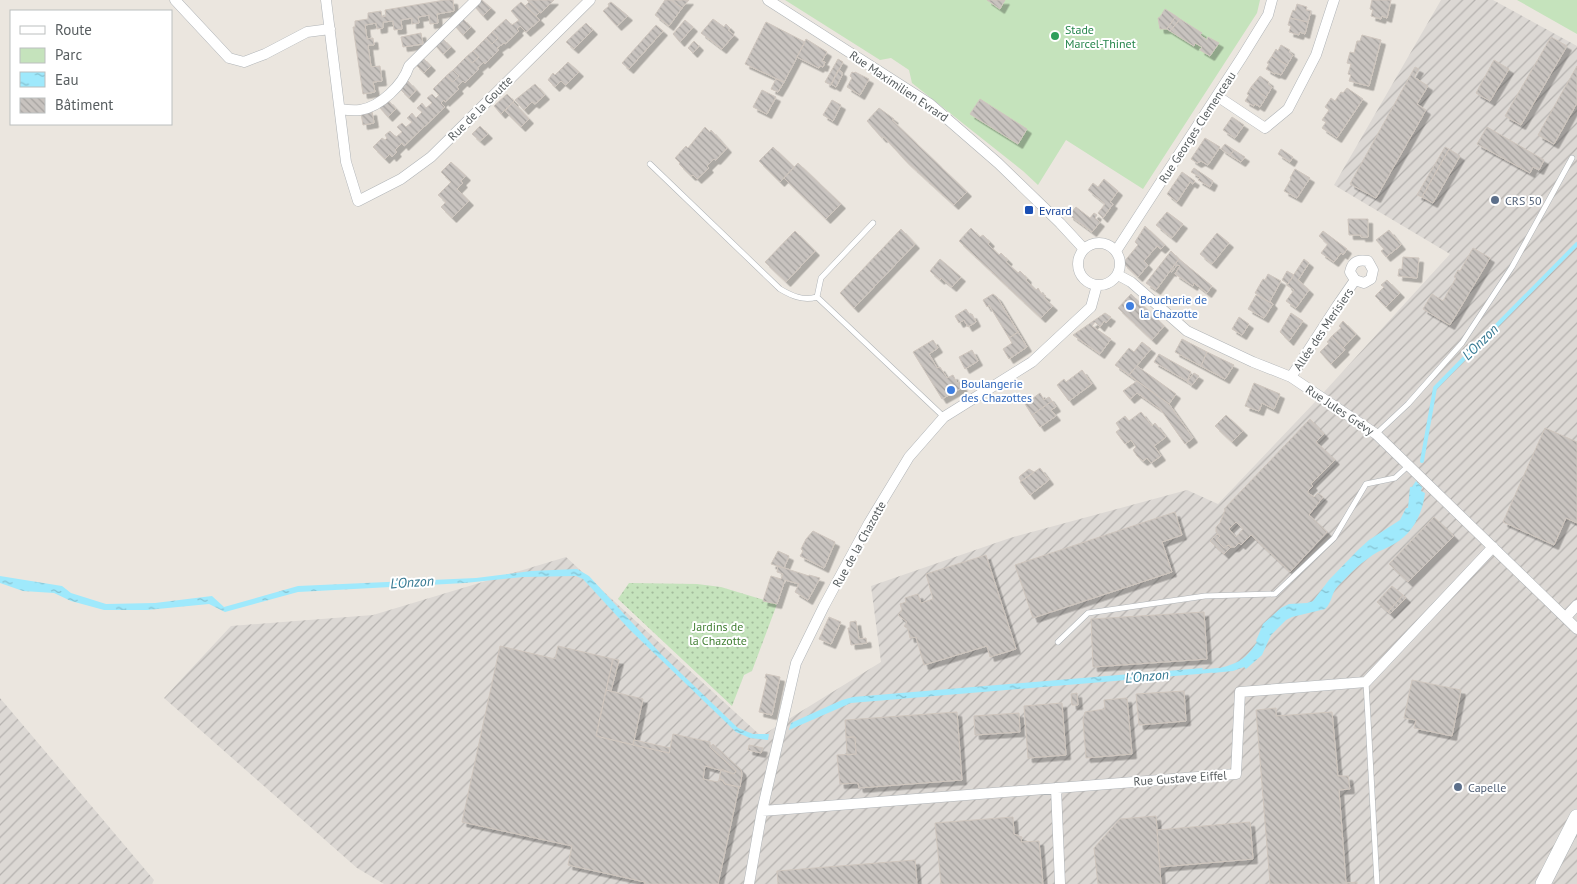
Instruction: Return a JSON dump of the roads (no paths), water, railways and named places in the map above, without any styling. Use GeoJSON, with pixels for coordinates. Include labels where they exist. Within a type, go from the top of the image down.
{"type":"FeatureCollection","features":[{"type":"Feature","properties":{"kind":"main road"},"geometry":{"type":"LineString","coordinates":[[1543,884],[1577,817]]}},
{"type":"Feature","properties":{"kind":"main road"},"geometry":{"type":"LineString","coordinates":[[1565,841],[1577,823]]}},
{"type":"Feature","properties":{"kind":"street"},"geometry":{"type":"LineString","coordinates":[[175,0],[229,58],[244,62],[265,54],[307,32],[330,29]]}},
{"type":"Feature","properties":{"kind":"street"},"geometry":{"type":"LineString","coordinates":[[326,0],[340,109],[361,110],[379,103],[406,76],[409,66],[476,0]]}},
{"type":"Feature","properties":{"kind":"street","name":"Rue de la Goutte"},"geometry":{"type":"LineString","coordinates":[[340,109],[346,162],[358,201],[401,179],[431,157],[590,0]]}},
{"type":"Feature","properties":{"kind":"street","name":"Rue Maximilien Evrard"},"geometry":{"type":"LineString","coordinates":[[768,0],[930,104],[998,163],[1060,223],[1084,250]]}},
{"type":"Feature","properties":{"kind":"street","name":"Rue Georges Clemenceau"},"geometry":{"type":"LineString","coordinates":[[1116,251],[1268,15],[1272,0]]}},
{"type":"Feature","properties":{"kind":"street"},"geometry":{"type":"LineString","coordinates":[[1217,96],[1266,128],[1288,109],[1316,55],[1334,0]]}},
{"type":"Feature","properties":{"kind":"street"},"geometry":{"type":"LineString","coordinates":[[1104,244],[1111,246],[1116,251],[1120,259],[1120,267],[1118,275],[1112,281],[1105,285],[1096,285],[1089,283],[1083,278],[1079,271],[1079,256],[1090,245],[1104,244]]}},
{"type":"Feature","properties":{"kind":"street","name":"Rue Jules Grévy"},"geometry":{"type":"LineString","coordinates":[[1118,275],[1131,282],[1187,331],[1253,362],[1291,377],[1376,434],[1577,629]]}},
{"type":"Feature","properties":{"kind":"street","name":"Allée des Merisiers"},"geometry":{"type":"LineString","coordinates":[[1291,377],[1355,280]]}},
{"type":"Feature","properties":{"kind":"street","name":"Rue de la Chazotte"},"geometry":{"type":"LineString","coordinates":[[749,884],[762,810],[796,663],[824,606],[870,523],[909,457],[944,417],[1032,362],[1091,306],[1096,285]]}},
{"type":"Feature","properties":{"kind":"street"},"geometry":{"type":"LineString","coordinates":[[1366,682],[1493,547]]}},
{"type":"Feature","properties":{"kind":"street"},"geometry":{"type":"LineString","coordinates":[[1566,617],[1577,605]]}},
{"type":"Feature","properties":{"kind":"street","name":"Rue Gustave Eiffel"},"geometry":{"type":"LineString","coordinates":[[762,810],[1236,774],[1240,692],[1366,682]]}},
{"type":"Feature","properties":{"kind":"street"},"geometry":{"type":"LineString","coordinates":[[1056,788],[1060,884]]}},
{"type":"Feature","properties":{"kind":"lane"},"geometry":{"type":"LineString","coordinates":[[1376,434],[1408,404],[1462,343],[1512,267],[1572,158]]}},
{"type":"Feature","properties":{"kind":"lane"},"geometry":{"type":"LineString","coordinates":[[650,164],[780,289],[794,296],[808,299],[817,297]]}},
{"type":"Feature","properties":{"kind":"lane"},"geometry":{"type":"LineString","coordinates":[[817,297],[821,278],[873,223]]}},
{"type":"Feature","properties":{"kind":"lane"},"geometry":{"type":"LineString","coordinates":[[817,297],[944,417]]}},
{"type":"Feature","properties":{"kind":"lane"},"geometry":{"type":"LineString","coordinates":[[1058,642],[1088,613],[1205,596],[1275,594],[1334,538],[1366,484],[1395,478],[1409,466]]}},
{"type":"Feature","properties":{"kind":"lane"},"geometry":{"type":"LineString","coordinates":[[1366,682],[1377,884]]}},
{"type":"Feature","properties":{"kind":"water"},"geometry":{"type":"Polygon","coordinates":[[[1416,481],[1422,487],[1421,491],[1425,493],[1422,509],[1416,523],[1401,540],[1373,555],[1357,567],[1336,589],[1325,609],[1286,620],[1271,635],[1262,655],[1246,669],[1244,667],[1233,671],[1212,673],[1242,659],[1257,642],[1263,624],[1281,608],[1289,604],[1313,601],[1329,580],[1358,550],[1369,540],[1400,520],[1406,508],[1408,508],[1410,487],[1416,481]]]}},
{"type":"Feature","properties":{"kind":"water"},"geometry":{"type":"Polygon","coordinates":[[[577,569],[589,576],[661,654],[738,728],[753,734],[769,734],[768,740],[750,738],[736,732],[629,629],[583,579],[576,576],[523,577],[465,583],[298,592],[225,612],[209,604],[147,610],[104,610],[71,601],[54,593],[23,591],[0,583],[0,576],[62,586],[71,593],[106,604],[155,603],[212,596],[224,607],[298,586],[476,578],[531,571],[577,569]]]}},
{"type":"Feature","properties":{"kind":"water"},"geometry":{"type":"Polygon","coordinates":[[[1203,668],[1198,674],[851,703],[789,730],[791,723],[853,697],[1203,668]]]}},
{"type":"Feature","properties":{"kind":"waterway","name":"L'Onzon"},"geometry":{"type":"LineString","coordinates":[[1422,461],[1435,388],[1577,244]]}},
{"type":"Feature","properties":{"kind":"waterway","name":"L'Onzon"},"geometry":{"type":"LineString","coordinates":[[1198,672],[1218,670]]}},
{"type":"Feature","properties":{"kind":"place","name":"Stade Marcel-Thinet"},"geometry":{"type":"Point","coordinates":[1055,36]}},
{"type":"Feature","properties":{"kind":"place","name":"CRS 50"},"geometry":{"type":"Point","coordinates":[1495,200]}},
{"type":"Feature","properties":{"kind":"place","name":"Evrard"},"geometry":{"type":"Point","coordinates":[1029,210]}},
{"type":"Feature","properties":{"kind":"place","name":"Boucherie de la Chazotte"},"geometry":{"type":"Point","coordinates":[1130,306]}},
{"type":"Feature","properties":{"kind":"place","name":"Boulangerie des Chazottes"},"geometry":{"type":"Point","coordinates":[951,390]}},
{"type":"Feature","properties":{"kind":"place","name":"Capelle"},"geometry":{"type":"Point","coordinates":[1458,787]}},
{"type":"Feature","properties":{"kind":"park label","name":"Jardins de la Chazotte"},"geometry":{"type":"Point","coordinates":[718,633]}}]}
